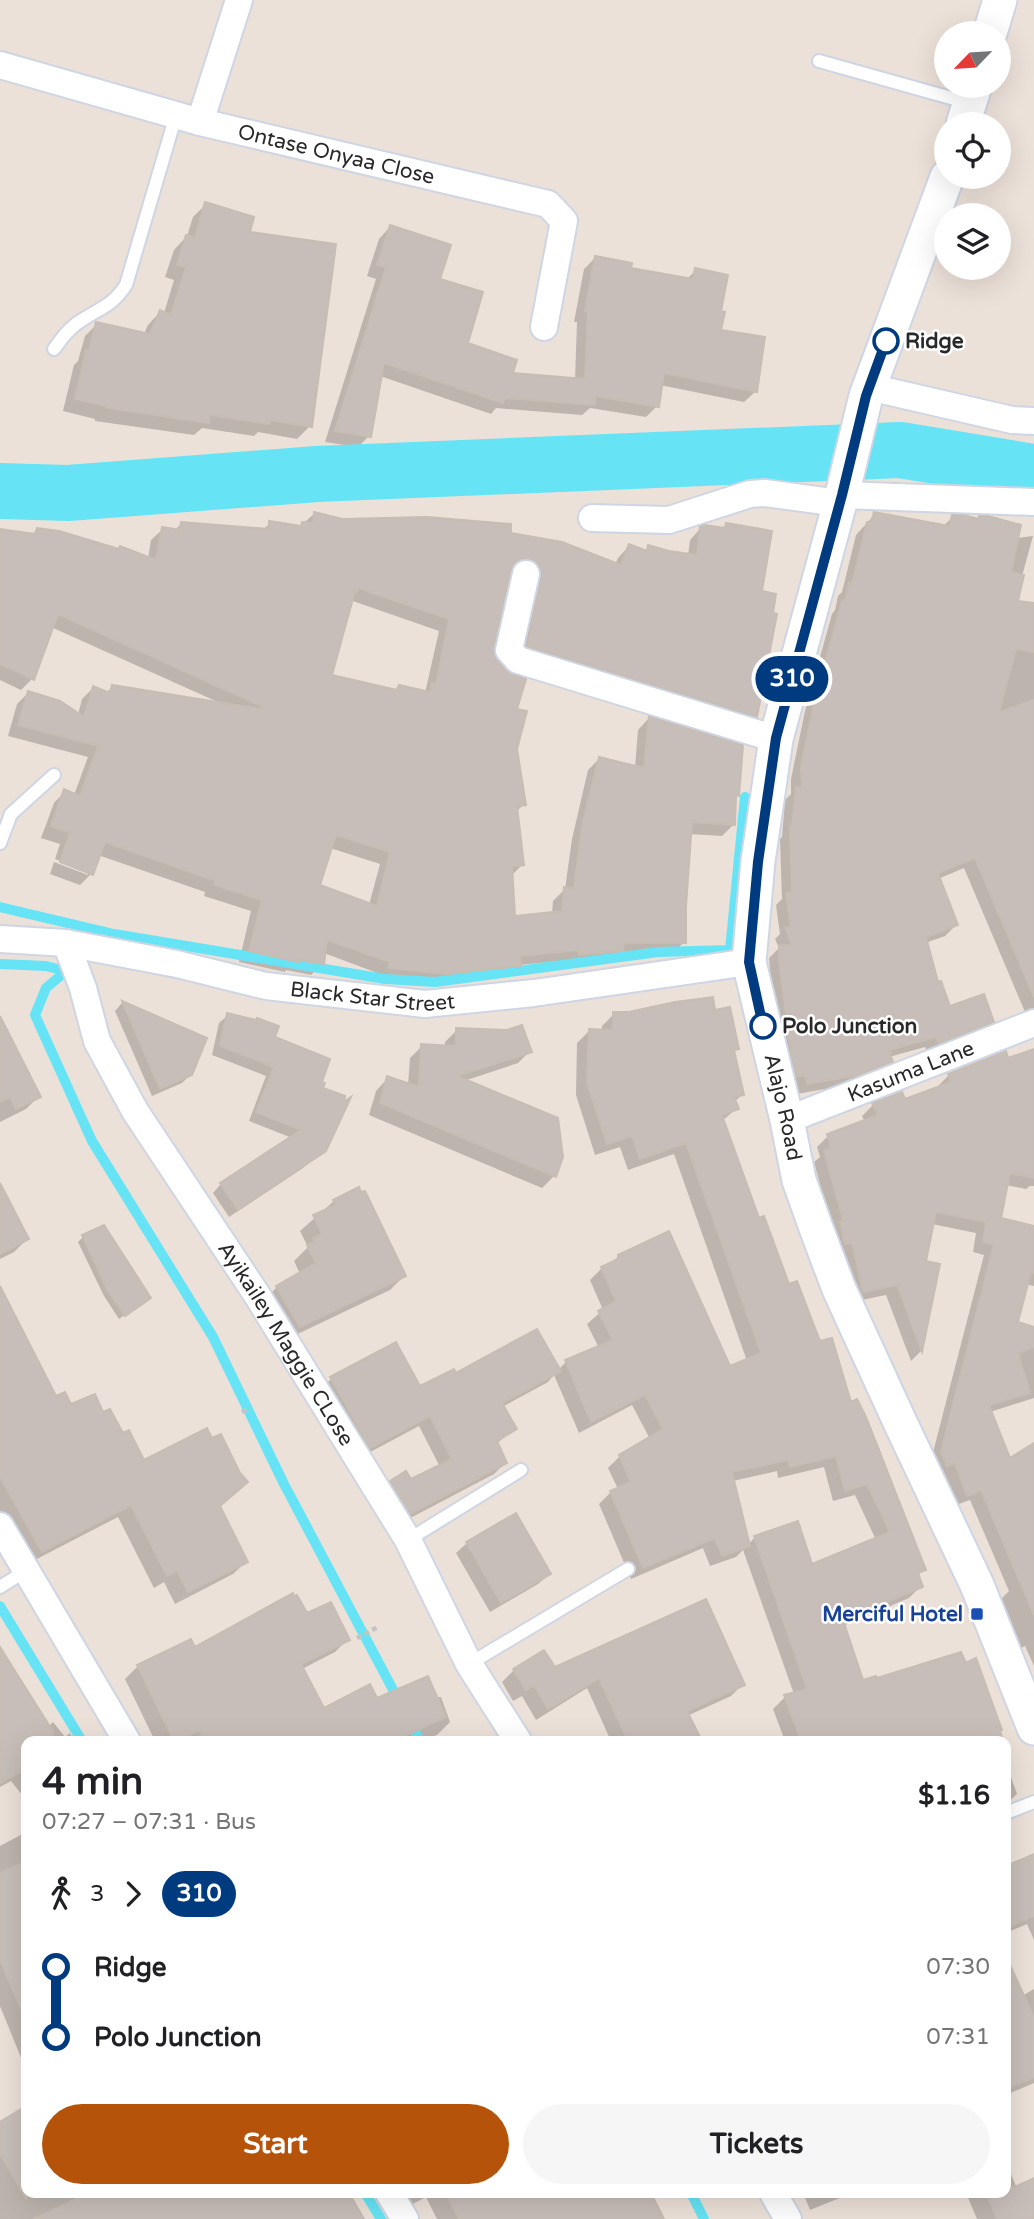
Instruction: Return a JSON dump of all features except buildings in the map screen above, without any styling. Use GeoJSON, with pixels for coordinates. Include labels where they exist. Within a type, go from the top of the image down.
{"type":"FeatureCollection","features":[{"type":"Feature","properties":{"kind":"street"},"geometry":{"type":"LineString","coordinates":[[188,118],[239,0]]}},
{"type":"Feature","properties":{"kind":"street"},"geometry":{"type":"LineString","coordinates":[[994,21],[1000,0]]}},
{"type":"Feature","properties":{"kind":"street","name":"Ontase Onyaa Close"},"geometry":{"type":"LineString","coordinates":[[0,65],[188,118],[548,204],[564,221],[544,327]]}},
{"type":"Feature","properties":{"kind":"street","name":"Alajo Road"},"geometry":{"type":"LineString","coordinates":[[943,189],[867,392],[776,738],[758,862],[749,962],[799,1180],[839,1289],[898,1420],[978,1585],[1034,1728]]}},
{"type":"Feature","properties":{"kind":"street"},"geometry":{"type":"LineString","coordinates":[[867,392],[1012,420],[1034,421]]}},
{"type":"Feature","properties":{"kind":"street"},"geometry":{"type":"LineString","coordinates":[[592,518],[669,520],[750,494],[765,493],[1034,502]]}},
{"type":"Feature","properties":{"kind":"street"},"geometry":{"type":"LineString","coordinates":[[526,574],[509,650],[517,660],[776,738]]}},
{"type":"Feature","properties":{"kind":"street","name":"Black Star Street"},"geometry":{"type":"LineString","coordinates":[[0,939],[66,943],[177,964],[266,986],[425,1004],[534,993],[749,962]]}},
{"type":"Feature","properties":{"kind":"street","name":"Ayikailey Maggie CLose"},"geometry":{"type":"LineString","coordinates":[[66,943],[83,988],[97,1041],[135,1111],[257,1295],[408,1540],[469,1664],[515,1736]]}},
{"type":"Feature","properties":{"kind":"street","name":"Kasuma Lane"},"geometry":{"type":"LineString","coordinates":[[787,1120],[1034,1023]]}},
{"type":"Feature","properties":{"kind":"street"},"geometry":{"type":"LineString","coordinates":[[0,1526],[124,1736]]}},
{"type":"Feature","properties":{"kind":"street"},"geometry":{"type":"LineString","coordinates":[[392,2198],[405,2219]]}},
{"type":"Feature","properties":{"kind":"street"},"geometry":{"type":"LineString","coordinates":[[777,2198],[789,2219]]}},
{"type":"Feature","properties":{"kind":"lane"},"geometry":{"type":"LineString","coordinates":[[819,61],[969,105]]}},
{"type":"Feature","properties":{"kind":"lane"},"geometry":{"type":"LineString","coordinates":[[54,349],[65,334],[81,320],[117,299],[127,285],[188,118]]}},
{"type":"Feature","properties":{"kind":"lane"},"geometry":{"type":"LineString","coordinates":[[0,842],[11,814],[54,775]]}},
{"type":"Feature","properties":{"kind":"lane"},"geometry":{"type":"LineString","coordinates":[[408,1540],[522,1470]]}},
{"type":"Feature","properties":{"kind":"lane"},"geometry":{"type":"LineString","coordinates":[[469,1664],[628,1569]]}},
{"type":"Feature","properties":{"kind":"lane"},"geometry":{"type":"LineString","coordinates":[[0,1587],[27,1570]]}},
{"type":"Feature","properties":{"kind":"lane"},"geometry":{"type":"LineString","coordinates":[[1011,1811],[1034,1801]]}},
{"type":"Feature","properties":{"kind":"path"},"geometry":{"type":"LineString","coordinates":[[242,1412],[250,1408]]}},
{"type":"Feature","properties":{"kind":"path"},"geometry":{"type":"LineString","coordinates":[[357,1638],[377,1627]]}},
{"type":"Feature","properties":{"kind":"waterway"},"geometry":{"type":"LineString","coordinates":[[0,491],[68,493],[317,474],[900,450],[1034,472]]}},
{"type":"Feature","properties":{"kind":"waterway"},"geometry":{"type":"LineString","coordinates":[[0,907],[114,934],[385,979],[435,982],[658,952],[730,950],[745,797]]}},
{"type":"Feature","properties":{"kind":"waterway"},"geometry":{"type":"LineString","coordinates":[[0,964],[46,966],[66,971]]}},
{"type":"Feature","properties":{"kind":"waterway"},"geometry":{"type":"LineString","coordinates":[[66,971],[46,988],[35,1015],[92,1141],[213,1337],[284,1484],[399,1701]]}},
{"type":"Feature","properties":{"kind":"waterway"},"geometry":{"type":"LineString","coordinates":[[0,1606],[79,1736]]}},
{"type":"Feature","properties":{"kind":"waterway"},"geometry":{"type":"LineString","coordinates":[[409,1720],[417,1736]]}},
{"type":"Feature","properties":{"kind":"waterway"},"geometry":{"type":"LineString","coordinates":[[368,2198],[381,2219]]}},
{"type":"Feature","properties":{"kind":"waterway"},"geometry":{"type":"LineString","coordinates":[[694,2198],[704,2219]]}},
{"type":"Feature","properties":{"kind":"bus line","name":"310"},"geometry":{"type":"LineString","coordinates":[[763,1026],[749,962],[758,862],[776,738],[866,396],[886,341]]}},
{"type":"Feature","properties":{"kind":"place","name":"Ridge"},"geometry":{"type":"Point","coordinates":[886,341]}},
{"type":"Feature","properties":{"kind":"place","name":"Polo Junction"},"geometry":{"type":"Point","coordinates":[763,1026]}},
{"type":"Feature","properties":{"kind":"place","name":"Merciful Hotel"},"geometry":{"type":"Point","coordinates":[977,1614]}}]}
